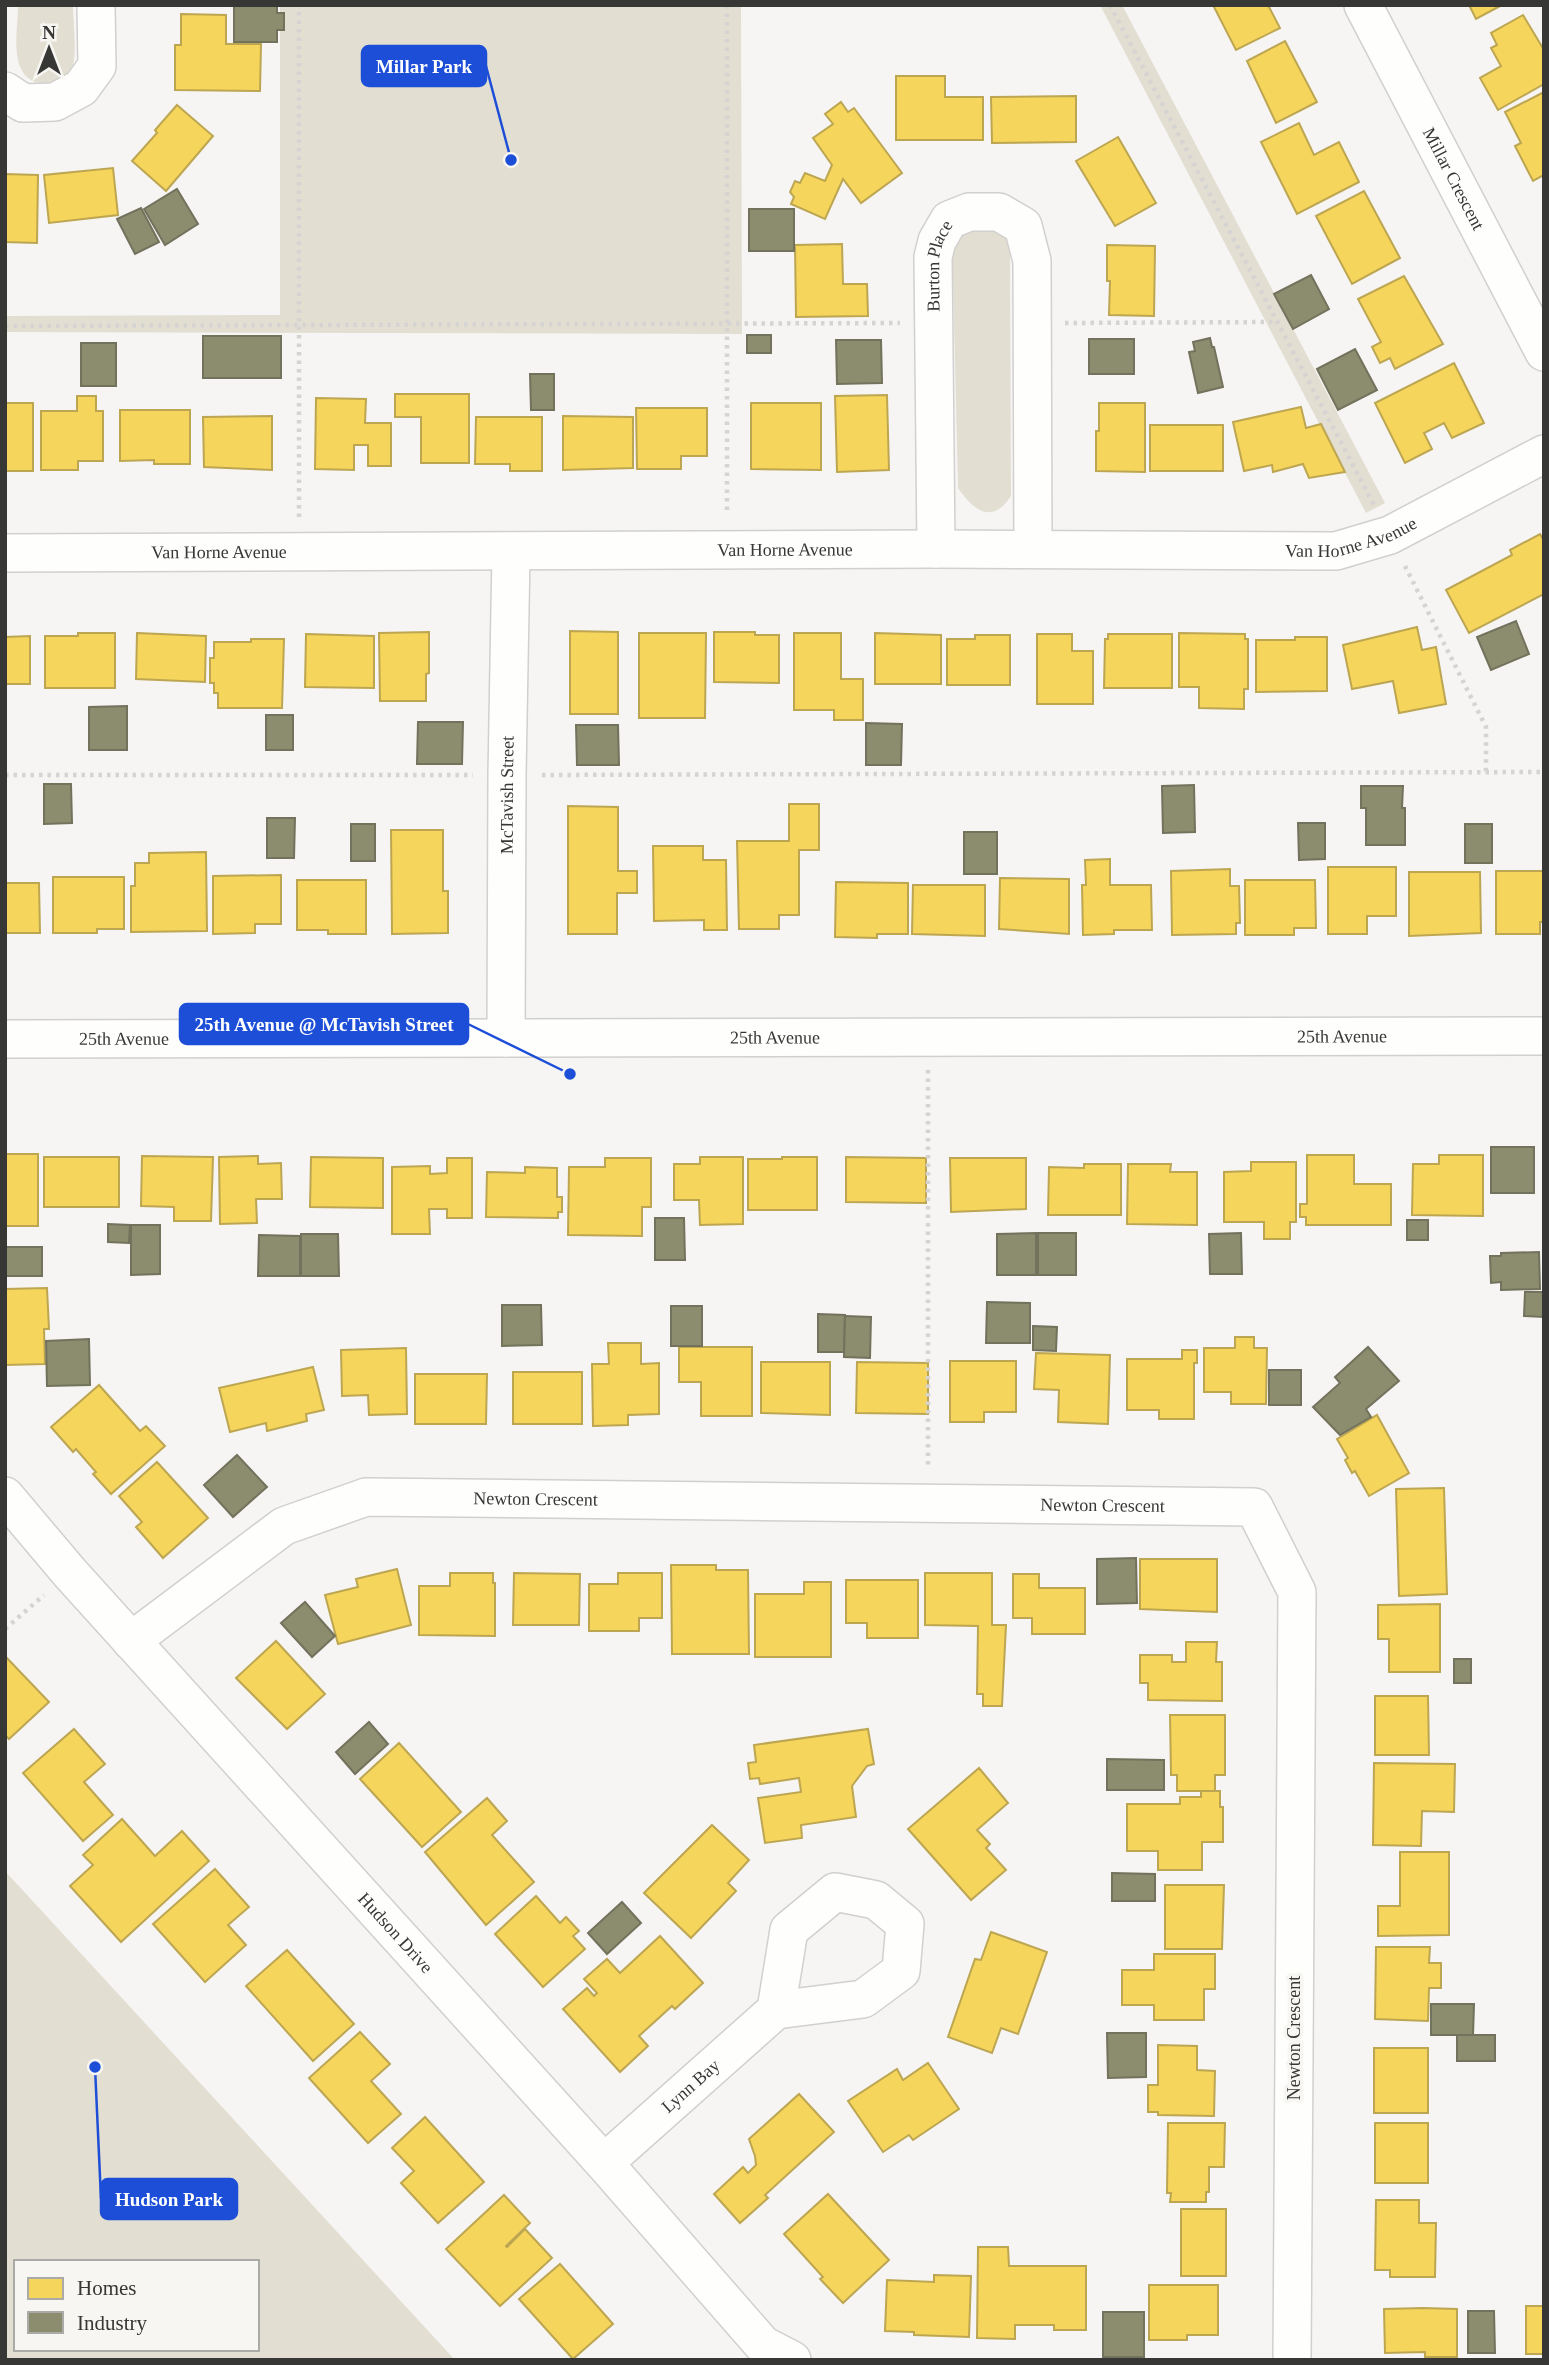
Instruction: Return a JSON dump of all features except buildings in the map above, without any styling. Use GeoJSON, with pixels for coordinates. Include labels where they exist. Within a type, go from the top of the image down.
{"type":"FeatureCollection","features":[{"type":"Feature","properties":{"kind":"street"},"geometry":{"type":"LineString","coordinates":[[5,91],[23,103],[44,103],[55,102],[81,88],[97,66],[96,5]]}},
{"type":"Feature","properties":{"kind":"street","name":"Millar Crescent"},"geometry":{"type":"LineString","coordinates":[[1363,5],[1544,352]]}},
{"type":"Feature","properties":{"kind":"street","name":"Burton Place"},"geometry":{"type":"LineString","coordinates":[[936,549],[933,257],[936,241],[949,220],[968,212],[999,212],[1023,226],[1032,261],[1033,549]]}},
{"type":"Feature","properties":{"kind":"street","name":"Van Horne Avenue"},"geometry":{"type":"LineString","coordinates":[[5,553],[511,553],[936,549],[1336,551],[1390,535],[1544,454]]}},
{"type":"Feature","properties":{"kind":"street","name":"McTavish Street"},"geometry":{"type":"LineString","coordinates":[[506,1038],[511,553]]}},
{"type":"Feature","properties":{"kind":"street","name":"25th Avenue"},"geometry":{"type":"LineString","coordinates":[[5,1039],[1544,1037]]}},
{"type":"Feature","properties":{"kind":"street","name":"Hudson Drive"},"geometry":{"type":"LineString","coordinates":[[5,1496],[70,1573],[604,2163],[763,2345],[792,2360]]}},
{"type":"Feature","properties":{"kind":"street","name":"Newton Crescent"},"geometry":{"type":"LineString","coordinates":[[131,1641],[284,1526],[366,1497],[1254,1507],[1297,1592],[1292,2360]]}},
{"type":"Feature","properties":{"kind":"street","name":"Lynn Bay"},"geometry":{"type":"LineString","coordinates":[[604,2163],[776,2010]]}},
{"type":"Feature","properties":{"kind":"path"},"geometry":{"type":"LineString","coordinates":[[299,5],[299,553]]}},
{"type":"Feature","properties":{"kind":"path"},"geometry":{"type":"LineString","coordinates":[[727,5],[727,550]]}},
{"type":"Feature","properties":{"kind":"path"},"geometry":{"type":"LineString","coordinates":[[1110,5],[1390,535],[1486,727],[1486,773]]}},
{"type":"Feature","properties":{"kind":"path"},"geometry":{"type":"LineString","coordinates":[[1032,323],[1276,322]]}},
{"type":"Feature","properties":{"kind":"path"},"geometry":{"type":"LineString","coordinates":[[5,326],[934,324]]}},
{"type":"Feature","properties":{"kind":"path"},"geometry":{"type":"LineString","coordinates":[[5,775],[1544,772]]}},
{"type":"Feature","properties":{"kind":"path"},"geometry":{"type":"LineString","coordinates":[[928,1038],[928,1503]]}},
{"type":"Feature","properties":{"kind":"path"},"geometry":{"type":"LineString","coordinates":[[5,1629],[70,1573]]}},
{"type":"Feature","properties":{"kind":"shaded area"},"geometry":{"type":"Polygon","coordinates":[[[18,5],[73,5],[74,60],[72,69],[63,80],[48,85],[40,84],[22,71],[16,39],[18,5]]]}},
{"type":"Feature","properties":{"kind":"shaded area"},"geometry":{"type":"Polygon","coordinates":[[[280,5],[741,5],[742,334],[5,332],[5,316],[280,315],[280,5]]]}},
{"type":"Feature","properties":{"kind":"shaded area"},"geometry":{"type":"Polygon","coordinates":[[[1100,5],[1122,5],[1385,503],[1366,513],[1100,5]]]}},
{"type":"Feature","properties":{"kind":"shaded area"},"geometry":{"type":"Polygon","coordinates":[[[989,220],[1010,240],[1011,496],[997,510],[983,512],[970,503],[958,488],[952,237],[989,220]]]}},
{"type":"Feature","properties":{"kind":"shaded area"},"geometry":{"type":"Polygon","coordinates":[[[5,1871],[455,2360],[5,2360],[5,1871]]]}},
{"type":"Feature","properties":{"kind":"place","name":"Millar Park"},"geometry":{"type":"Point","coordinates":[511,160]}},
{"type":"Feature","properties":{"kind":"place","name":"25th Avenue @ McTavish Street"},"geometry":{"type":"Point","coordinates":[570,1074]}},
{"type":"Feature","properties":{"kind":"place","name":"Hudson Park"},"geometry":{"type":"Point","coordinates":[95,2067]}}]}
